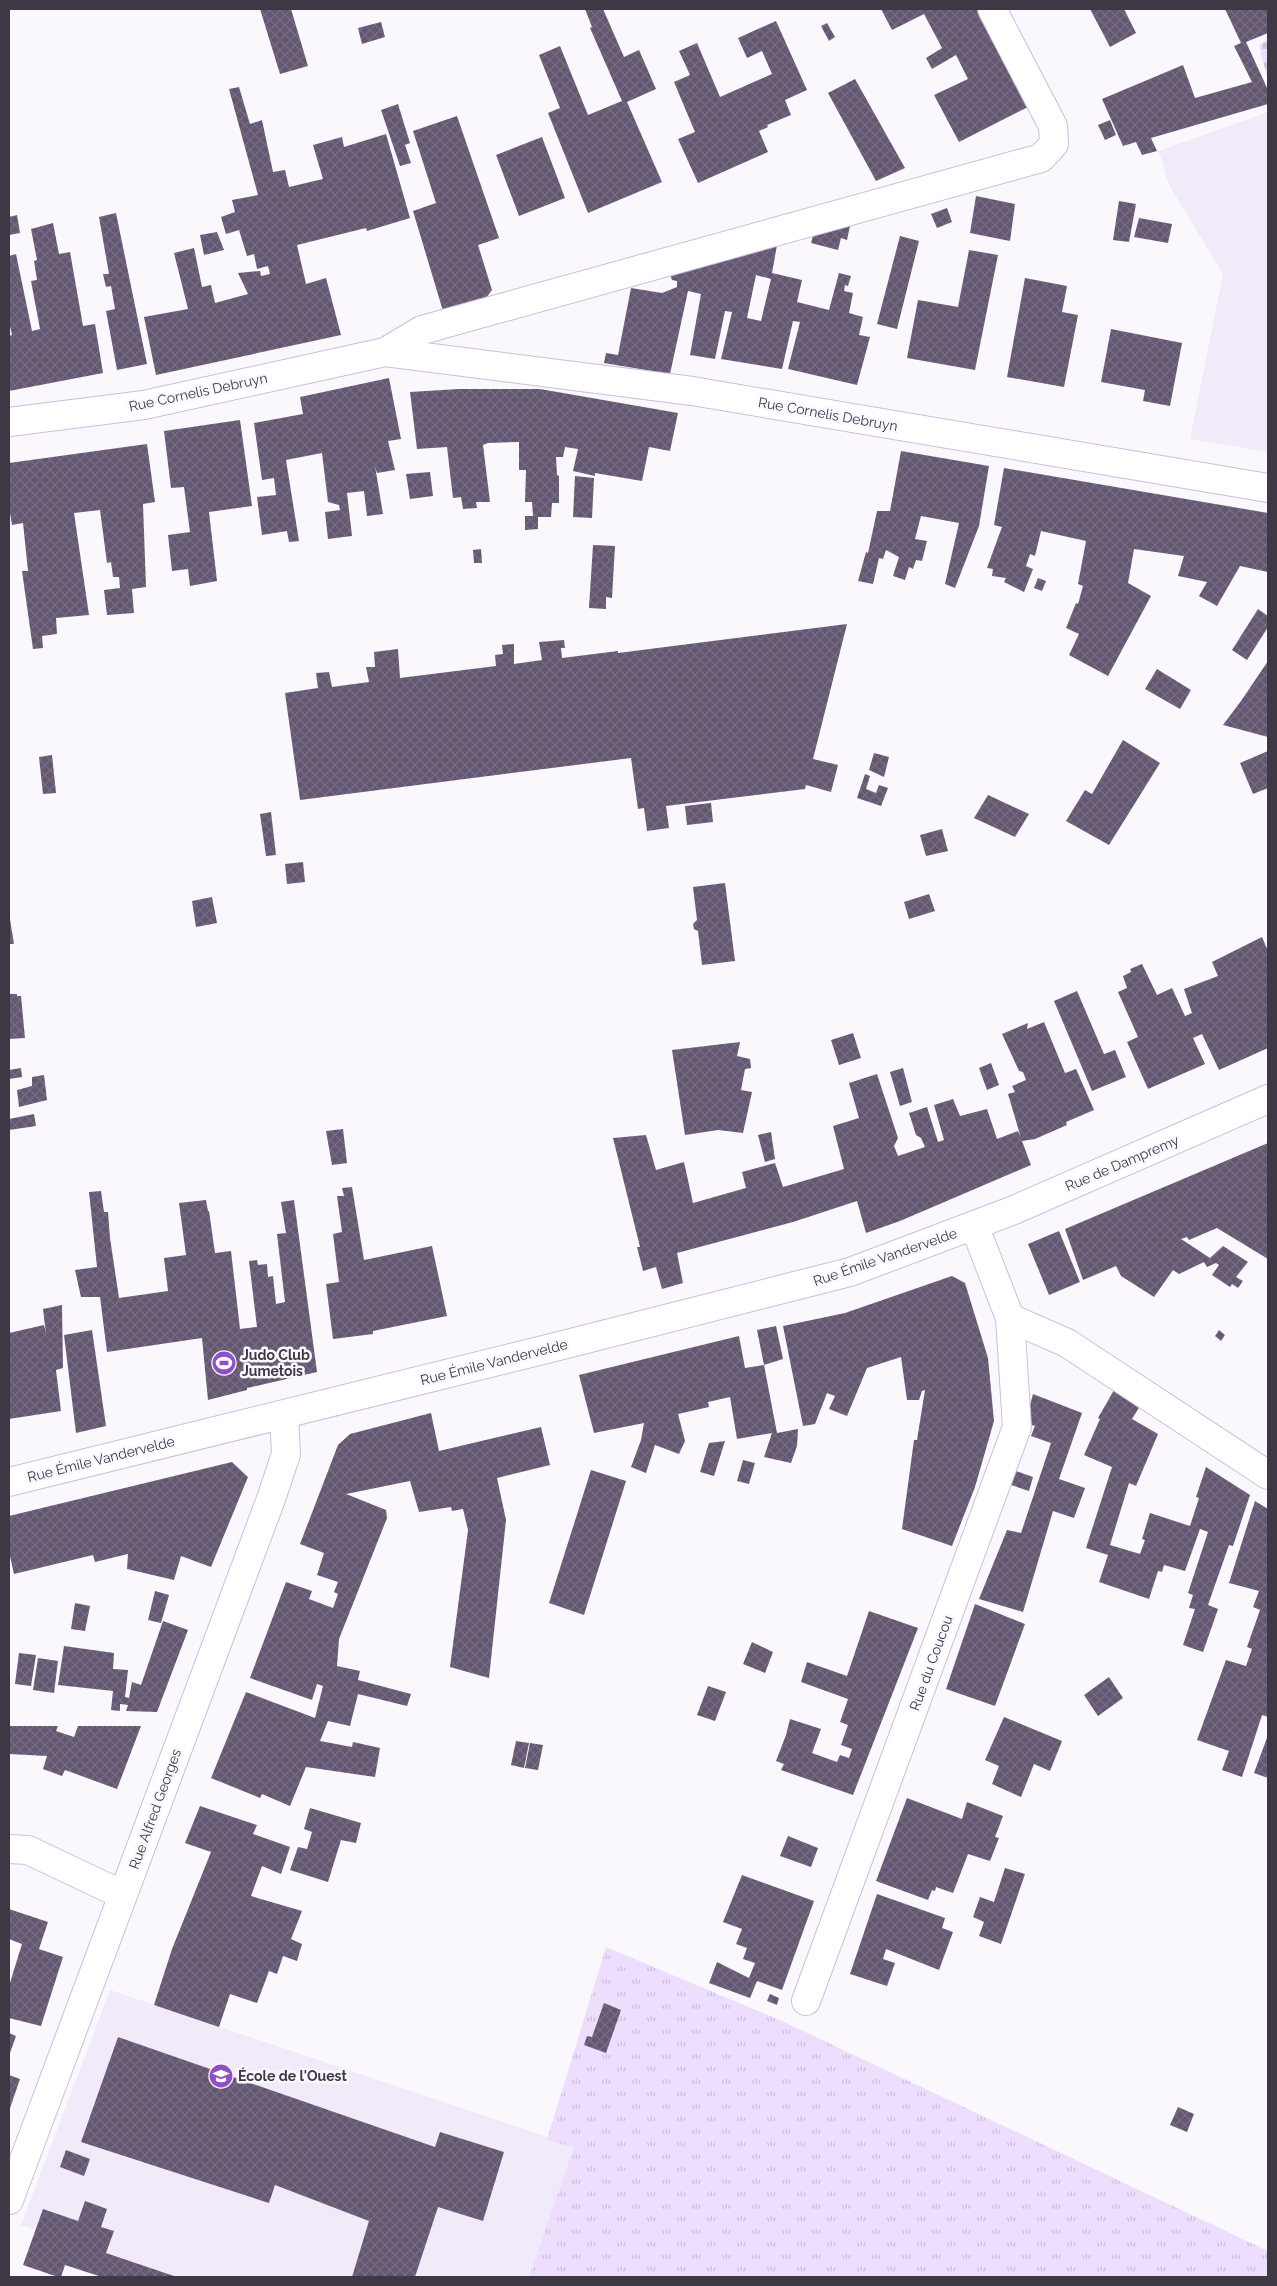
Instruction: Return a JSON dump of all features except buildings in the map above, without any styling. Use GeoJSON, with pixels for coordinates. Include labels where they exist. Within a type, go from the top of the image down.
{"type":"FeatureCollection","features":[{"type":"Feature","properties":{"kind":"street","name":"Rue Cornelis Debruyn"},"geometry":{"type":"LineString","coordinates":[[9,422],[144,406],[385,352],[422,330],[1041,158],[1054,144],[1053,126],[992,9]]}},
{"type":"Feature","properties":{"kind":"street","name":"Rue Cornelis Debruyn"},"geometry":{"type":"LineString","coordinates":[[385,352],[692,391],[1268,488]]}},
{"type":"Feature","properties":{"kind":"street","name":"Rue de Dampremy"},"geometry":{"type":"LineString","coordinates":[[974,1225],[1268,1099]]}},
{"type":"Feature","properties":{"kind":"street","name":"Rue du Coucou"},"geometry":{"type":"LineString","coordinates":[[806,2002],[1017,1427],[1010,1318],[974,1225]]}},
{"type":"Feature","properties":{"kind":"street","name":"Rue Émile Vandervelde"},"geometry":{"type":"LineString","coordinates":[[9,1482],[818,1281],[888,1259],[974,1225]]}},
{"type":"Feature","properties":{"kind":"street"},"geometry":{"type":"LineString","coordinates":[[1010,1318],[1067,1343],[1268,1476]]}},
{"type":"Feature","properties":{"kind":"street","name":"Rue Alfred Georges"},"geometry":{"type":"LineString","coordinates":[[9,2200],[271,1499],[286,1454],[284,1414]]}},
{"type":"Feature","properties":{"kind":"street"},"geometry":{"type":"LineString","coordinates":[[9,1849],[28,1850],[123,1895]]}},
{"type":"Feature","properties":{"kind":"shaded area"},"geometry":{"type":"Polygon","coordinates":[[[1268,112],[1268,452],[1190,439],[1223,274],[1169,185],[1159,151],[1268,112]]]}},
{"type":"Feature","properties":{"kind":"shaded area","name":"École de l'Ouest"},"geometry":{"type":"Polygon","coordinates":[[[110,1990],[575,2146],[529,2277],[178,2277],[21,2225],[110,1990]]]}},
{"type":"Feature","properties":{"kind":"green space"},"geometry":{"type":"Polygon","coordinates":[[[1268,39],[1268,81],[1259,45],[1268,39]]]}},
{"type":"Feature","properties":{"kind":"green space"},"geometry":{"type":"Polygon","coordinates":[[[606,1947],[784,2022],[1268,2251],[1268,2277],[529,2277],[574,2147],[547,2140],[606,1947]]]}},
{"type":"Feature","properties":{"kind":"place","name":"Judo Club Jumetois"},"geometry":{"type":"Point","coordinates":[224,1363]}},
{"type":"Feature","properties":{"kind":"place","name":"École de l'Ouest"},"geometry":{"type":"Point","coordinates":[221,2076]}}]}
